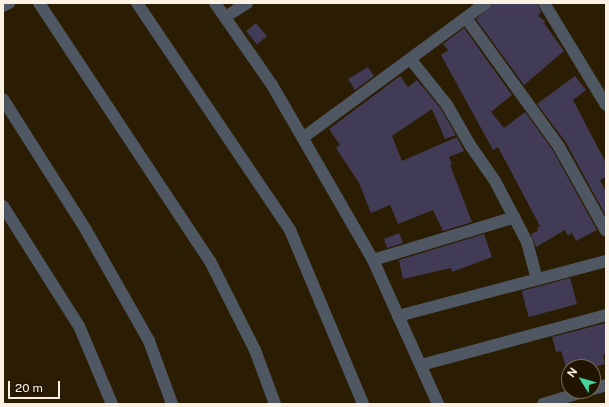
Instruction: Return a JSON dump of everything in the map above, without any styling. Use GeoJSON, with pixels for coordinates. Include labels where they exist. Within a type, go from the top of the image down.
{"type":"FeatureCollection","features":[{"type":"Feature","properties":{"kind":"street"},"geometry":{"type":"LineString","coordinates":[[3,6],[9,3]]}},
{"type":"Feature","properties":{"kind":"street"},"geometry":{"type":"LineString","coordinates":[[39,3],[210,261],[255,350],[275,404]]}},
{"type":"Feature","properties":{"kind":"street"},"geometry":{"type":"LineString","coordinates":[[137,3],[290,230],[363,404]]}},
{"type":"Feature","properties":{"kind":"street"},"geometry":{"type":"LineString","coordinates":[[215,3],[272,85],[304,137],[373,260],[438,404]]}},
{"type":"Feature","properties":{"kind":"street"},"geometry":{"type":"LineString","coordinates":[[224,17],[247,3]]}},
{"type":"Feature","properties":{"kind":"street"},"geometry":{"type":"LineString","coordinates":[[304,137],[411,60],[486,3]]}},
{"type":"Feature","properties":{"kind":"street"},"geometry":{"type":"LineString","coordinates":[[544,3],[606,105]]}},
{"type":"Feature","properties":{"kind":"street"},"geometry":{"type":"LineString","coordinates":[[466,18],[558,145],[606,230]]}},
{"type":"Feature","properties":{"kind":"street"},"geometry":{"type":"LineString","coordinates":[[411,60],[447,105],[515,217],[527,242],[536,279]]}},
{"type":"Feature","properties":{"kind":"street"},"geometry":{"type":"LineString","coordinates":[[3,99],[86,230],[150,341],[172,404]]}},
{"type":"Feature","properties":{"kind":"street"},"geometry":{"type":"LineString","coordinates":[[3,206],[79,326],[112,404]]}},
{"type":"Feature","properties":{"kind":"street"},"geometry":{"type":"LineString","coordinates":[[373,260],[515,217]]}},
{"type":"Feature","properties":{"kind":"street"},"geometry":{"type":"LineString","coordinates":[[398,316],[606,261]]}},
{"type":"Feature","properties":{"kind":"street"},"geometry":{"type":"LineString","coordinates":[[421,366],[606,315]]}},
{"type":"Feature","properties":{"kind":"street"},"geometry":{"type":"LineString","coordinates":[[543,404],[561,399]]}},
{"type":"Feature","properties":{"kind":"building"},"geometry":{"type":"Polygon","coordinates":[[[494,3],[537,3],[541,12],[538,16],[545,21],[544,23],[564,51],[524,85],[476,19],[494,3]]]}},
{"type":"Feature","properties":{"kind":"building"},"geometry":{"type":"Polygon","coordinates":[[[256,23],[267,36],[257,44],[246,31],[256,23]]]}},
{"type":"Feature","properties":{"kind":"building"},"geometry":{"type":"Polygon","coordinates":[[[464,28],[512,95],[491,112],[504,128],[525,112],[552,149],[597,230],[576,241],[572,233],[568,236],[565,230],[536,247],[531,234],[538,231],[537,228],[540,226],[498,147],[493,150],[441,55],[448,50],[443,44],[464,28]]]}},
{"type":"Feature","properties":{"kind":"building"},"geometry":{"type":"Polygon","coordinates":[[[368,67],[374,76],[355,90],[348,79],[368,67]]]}},
{"type":"Feature","properties":{"kind":"building"},"geometry":{"type":"Polygon","coordinates":[[[400,76],[408,87],[417,80],[441,109],[456,135],[445,139],[432,109],[392,136],[402,161],[457,137],[464,151],[449,157],[452,164],[450,165],[472,222],[443,231],[433,210],[398,224],[390,205],[371,213],[359,183],[336,148],[340,145],[329,129],[400,76]]]}},
{"type":"Feature","properties":{"kind":"building"},"geometry":{"type":"Polygon","coordinates":[[[575,76],[586,90],[573,100],[606,163],[606,177],[600,180],[606,192],[606,216],[565,141],[537,104],[575,76]]]}},
{"type":"Feature","properties":{"kind":"building"},"geometry":{"type":"Polygon","coordinates":[[[399,233],[403,243],[387,248],[384,239],[399,233]]]}},
{"type":"Feature","properties":{"kind":"building"},"geometry":{"type":"Polygon","coordinates":[[[484,234],[492,257],[452,272],[451,268],[403,279],[399,260],[484,234]]]}},
{"type":"Feature","properties":{"kind":"building"},"geometry":{"type":"Polygon","coordinates":[[[570,278],[577,304],[529,317],[522,291],[570,278]]]}},
{"type":"Feature","properties":{"kind":"building"},"geometry":{"type":"Polygon","coordinates":[[[606,323],[606,354],[603,355],[605,364],[601,365],[601,359],[564,359],[561,351],[556,352],[552,337],[606,323]]]}}]}
